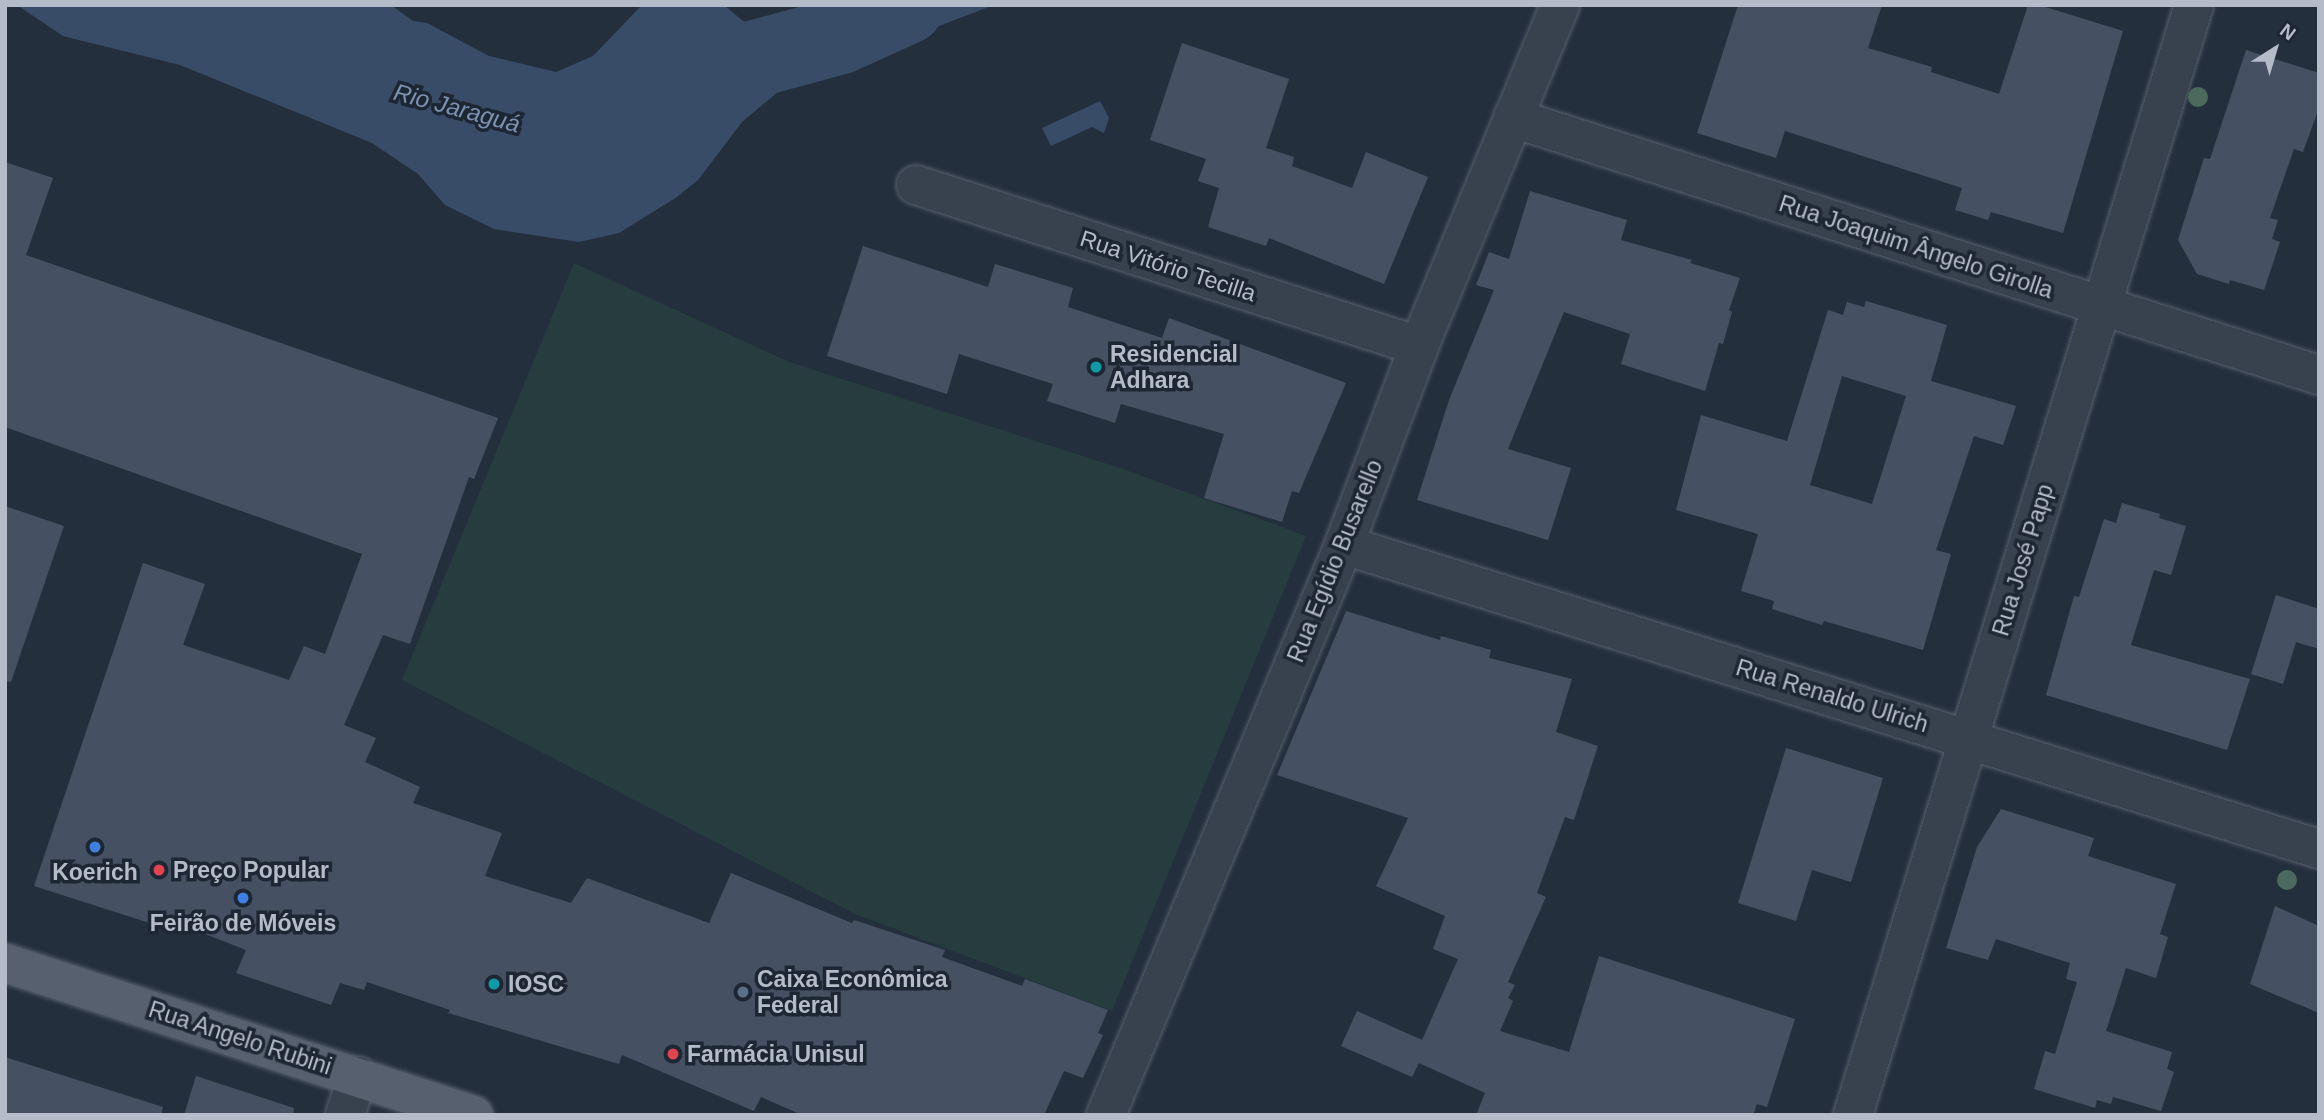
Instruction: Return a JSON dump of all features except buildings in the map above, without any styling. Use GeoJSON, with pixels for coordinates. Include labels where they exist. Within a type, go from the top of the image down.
{"type":"FeatureCollection","features":[{"type":"Feature","properties":{"kind":"main road","name":"Rua Angelo Rubini"},"geometry":{"type":"LineString","coordinates":[[5,963],[474,1115]]}},
{"type":"Feature","properties":{"kind":"street","name":"Rua Egídio Busarello"},"geometry":{"type":"LineString","coordinates":[[1106,1115],[1344,545],[1419,346],[1560,5]]}},
{"type":"Feature","properties":{"kind":"street","name":"Rua José Papp"},"geometry":{"type":"LineString","coordinates":[[1853,1115],[2194,5]]}},
{"type":"Feature","properties":{"kind":"street","name":"Rua Joaquim Ângelo Girolla"},"geometry":{"type":"LineString","coordinates":[[1513,118],[2319,375]]}},
{"type":"Feature","properties":{"kind":"street","name":"Rua Vitório Tecilla"},"geometry":{"type":"LineString","coordinates":[[916,185],[1419,346]]}},
{"type":"Feature","properties":{"kind":"street","name":"Rua Renaldo Ulrich"},"geometry":{"type":"LineString","coordinates":[[1344,545],[1967,737],[2319,849]]}},
{"type":"Feature","properties":{"kind":"street"},"geometry":{"type":"LineString","coordinates":[[345,1115],[358,1076]]}},
{"type":"Feature","properties":{"kind":"green space"},"geometry":{"type":"Polygon","coordinates":[[[574,263],[789,362],[1120,468],[1306,536],[1112,1011],[855,914],[402,680],[574,263]]]}},
{"type":"Feature","properties":{"kind":"water"},"geometry":{"type":"Polygon","coordinates":[[[17,5],[391,5],[413,21],[427,23],[489,56],[556,72],[593,56],[642,5],[724,5],[743,21],[782,35],[790,41],[814,47],[827,36],[843,38],[848,34],[850,30],[839,25],[839,15],[848,5],[994,5],[902,40],[866,61],[840,67],[817,80],[779,91],[742,122],[698,180],[677,197],[619,233],[579,242],[494,229],[445,205],[418,174],[372,143],[180,65],[63,36],[17,5]]]}},
{"type":"Feature","properties":{"kind":"water"},"geometry":{"type":"Polygon","coordinates":[[[1100,101],[1109,118],[1104,133],[1092,127],[1051,146],[1042,128],[1100,101]]]}},
{"type":"Feature","properties":{"kind":"waterway","name":"Rio Jaraguá"},"geometry":{"type":"LineString","coordinates":[[704,72],[840,35],[906,5]]}},
{"type":"Feature","properties":{"kind":"place","name":"Residencial Adhara"},"geometry":{"type":"Point","coordinates":[1096,367]}},
{"type":"Feature","properties":{"kind":"place","name":"Koerich"},"geometry":{"type":"Point","coordinates":[95,847]}},
{"type":"Feature","properties":{"kind":"place","name":"Preço Popular"},"geometry":{"type":"Point","coordinates":[159,870]}},
{"type":"Feature","properties":{"kind":"place","name":"Feirão de Móveis"},"geometry":{"type":"Point","coordinates":[243,898]}},
{"type":"Feature","properties":{"kind":"place","name":"IOSC"},"geometry":{"type":"Point","coordinates":[494,984]}},
{"type":"Feature","properties":{"kind":"place","name":"Caixa Econômica Federal"},"geometry":{"type":"Point","coordinates":[743,992]}},
{"type":"Feature","properties":{"kind":"place","name":"Farmácia Unisul"},"geometry":{"type":"Point","coordinates":[673,1054]}}]}
